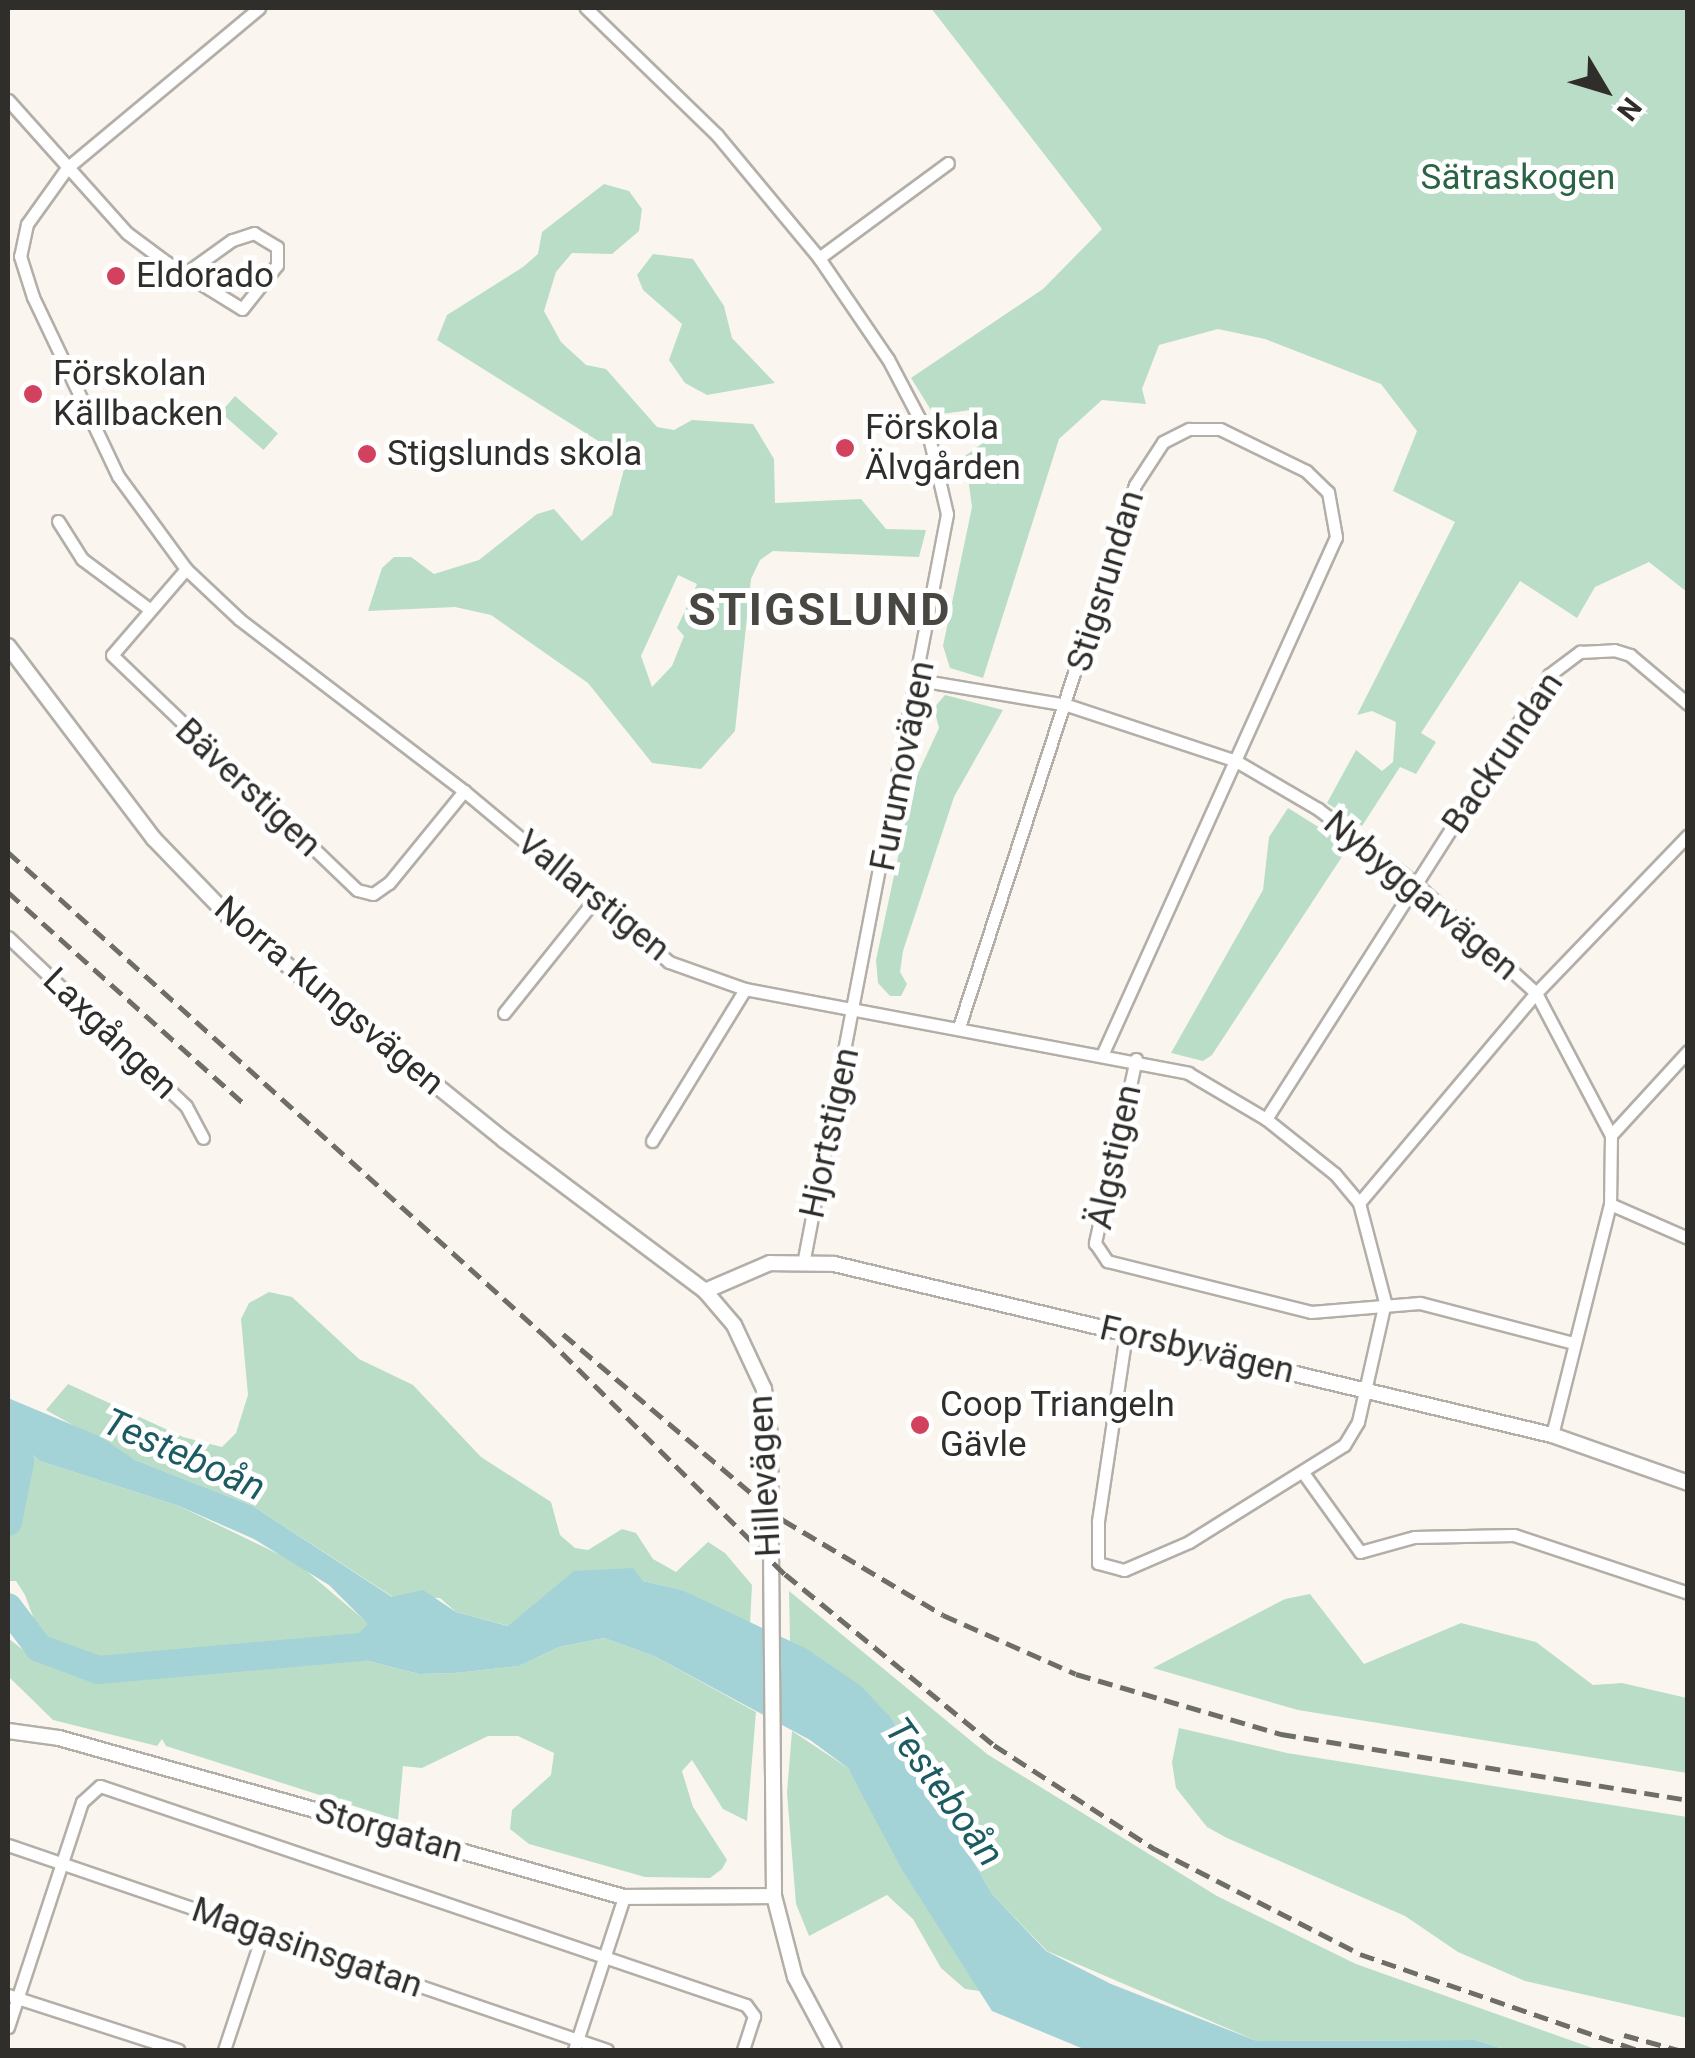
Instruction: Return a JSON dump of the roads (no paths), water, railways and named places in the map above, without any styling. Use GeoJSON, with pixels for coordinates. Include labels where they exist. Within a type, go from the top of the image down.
{"type":"FeatureCollection","features":[{"type":"Feature","properties":{"kind":"street"},"geometry":{"type":"LineString","coordinates":[[66,168],[258,8]]}},
{"type":"Feature","properties":{"kind":"street","name":"Furumovägen"},"geometry":{"type":"LineString","coordinates":[[586,8],[717,134],[819,258],[888,359],[934,454],[948,514],[856,1006]]}},
{"type":"Feature","properties":{"kind":"street"},"geometry":{"type":"LineString","coordinates":[[8,100],[127,234],[186,274],[242,309],[277,264],[277,246],[267,235],[232,240],[186,274]]}},
{"type":"Feature","properties":{"kind":"street"},"geometry":{"type":"LineString","coordinates":[[819,258],[948,164]]}},
{"type":"Feature","properties":{"kind":"street","name":"Vallarstigen"},"geometry":{"type":"LineString","coordinates":[[66,168],[27,224],[24,270],[118,476],[186,568],[346,705],[464,792],[669,962],[745,989],[1136,1059],[1188,1073],[1266,1118],[1335,1174],[1360,1203],[1385,1302],[1368,1389],[1344,1445],[1304,1474],[1138,1568],[1098,1562],[1126,1332]]}},
{"type":"Feature","properties":{"kind":"street","name":"Stigsrundan"},"geometry":{"type":"LineString","coordinates":[[960,1028],[1146,460],[1174,435],[1220,429],[1306,470],[1328,492],[1336,537],[1103,1053]]}},
{"type":"Feature","properties":{"kind":"street"},"geometry":{"type":"LineString","coordinates":[[58,521],[82,559],[149,610]]}},
{"type":"Feature","properties":{"kind":"street","name":"Bäverstigen"},"geometry":{"type":"LineString","coordinates":[[186,568],[116,644],[112,655],[118,665],[357,890],[373,894],[389,883],[464,792]]}},
{"type":"Feature","properties":{"kind":"street","name":"Norra Kungsvägen"},"geometry":{"type":"LineString","coordinates":[[8,646],[154,839],[235,924],[705,1291]]}},
{"type":"Feature","properties":{"kind":"street","name":"Backrundan"},"geometry":{"type":"LineString","coordinates":[[1266,1118],[1529,706],[1565,660],[1598,650],[1630,656],[1688,704]]}},
{"type":"Feature","properties":{"kind":"street","name":"Nybyggarvägen"},"geometry":{"type":"LineString","coordinates":[[919,680],[1068,706],[1236,761],[1318,810],[1417,885],[1536,993],[1611,1136],[1610,1204],[1552,1435]]}},
{"type":"Feature","properties":{"kind":"street"},"geometry":{"type":"LineString","coordinates":[[1360,1203],[1536,993],[1688,836]]}},
{"type":"Feature","properties":{"kind":"street"},"geometry":{"type":"LineString","coordinates":[[504,1014],[596,898]]}},
{"type":"Feature","properties":{"kind":"street","name":"Laxgången"},"geometry":{"type":"LineString","coordinates":[[8,937],[186,1106],[203,1138]]}},
{"type":"Feature","properties":{"kind":"street"},"geometry":{"type":"LineString","coordinates":[[652,1141],[745,989]]}},
{"type":"Feature","properties":{"kind":"street","name":"Hjortstigen"},"geometry":{"type":"LineString","coordinates":[[804,1259],[856,1006]]}},
{"type":"Feature","properties":{"kind":"street"},"geometry":{"type":"LineString","coordinates":[[1611,1136],[1688,1051]]}},
{"type":"Feature","properties":{"kind":"street","name":"Älgstigen"},"geometry":{"type":"LineString","coordinates":[[1136,1059],[1095,1243],[1101,1254],[1124,1268],[1311,1312],[1385,1302]]}},
{"type":"Feature","properties":{"kind":"street"},"geometry":{"type":"LineString","coordinates":[[1610,1204],[1688,1238]]}},
{"type":"Feature","properties":{"kind":"street","name":"Forsbyvägen"},"geometry":{"type":"LineString","coordinates":[[705,1291],[770,1263],[804,1259],[1552,1435],[1688,1483]]}},
{"type":"Feature","properties":{"kind":"street","name":"Hillevägen"},"geometry":{"type":"LineString","coordinates":[[705,1291],[734,1325],[764,1388],[773,1618],[774,1896]]}},
{"type":"Feature","properties":{"kind":"street"},"geometry":{"type":"LineString","coordinates":[[1385,1302],[1420,1303],[1574,1342]]}},
{"type":"Feature","properties":{"kind":"street"},"geometry":{"type":"LineString","coordinates":[[1304,1474],[1360,1552],[1414,1538],[1514,1535],[1688,1593]]}},
{"type":"Feature","properties":{"kind":"street","name":"Storgatan"},"geometry":{"type":"LineString","coordinates":[[8,1731],[59,1738],[624,1897],[774,1896]]}},
{"type":"Feature","properties":{"kind":"street"},"geometry":{"type":"LineString","coordinates":[[8,2027],[12,1996],[91,1789],[106,1787],[746,2005],[754,2016],[743,2050]]}},
{"type":"Feature","properties":{"kind":"street","name":"Magasinsgatan"},"geometry":{"type":"LineString","coordinates":[[8,1845],[263,1932],[576,2046],[607,2050]]}},
{"type":"Feature","properties":{"kind":"street"},"geometry":{"type":"LineString","coordinates":[[774,1896],[795,1978],[834,2050]]}},
{"type":"Feature","properties":{"kind":"street"},"geometry":{"type":"LineString","coordinates":[[576,2046],[624,1897]]}},
{"type":"Feature","properties":{"kind":"street"},"geometry":{"type":"LineString","coordinates":[[224,2050],[263,1932]]}},
{"type":"Feature","properties":{"kind":"street"},"geometry":{"type":"LineString","coordinates":[[12,1996],[178,2050]]}},
{"type":"Feature","properties":{"kind":"water"},"geometry":{"type":"Polygon","coordinates":[[[8,1398],[99,1436],[135,1460],[253,1506],[392,1597],[423,1590],[456,1612],[508,1626],[574,1571],[633,1568],[643,1581],[682,1590],[807,1649],[861,1686],[892,1719],[992,1894],[1046,1951],[1111,1984],[1257,2041],[1475,2040],[1507,2050],[1086,2050],[992,2011],[901,1868],[848,1768],[810,1740],[654,1656],[604,1638],[559,1647],[519,1666],[455,1673],[419,1674],[361,1659],[359,1633],[368,1624],[329,1585],[254,1539],[179,1506],[40,1461],[8,1435],[8,1398]]]}},
{"type":"Feature","properties":{"kind":"waterway","name":"Testeboån"},"geometry":{"type":"LineString","coordinates":[[8,1421],[20,1462],[8,1522]]}},
{"type":"Feature","properties":{"kind":"waterway","name":"Testeboån"},"geometry":{"type":"LineString","coordinates":[[8,1607],[39,1648],[98,1670],[395,1644]]}},
{"type":"Feature","properties":{"kind":"railway"},"geometry":{"type":"LineString","coordinates":[[8,852],[545,1336],[785,1574],[994,1745],[1155,1849],[1360,1954],[1638,2050]]}},
{"type":"Feature","properties":{"kind":"railway"},"geometry":{"type":"LineString","coordinates":[[8,892],[244,1104]]}},
{"type":"Feature","properties":{"kind":"railway"},"geometry":{"type":"LineString","coordinates":[[563,1334],[783,1520],[943,1615],[1076,1674],[1281,1734],[1688,1800]]}},
{"type":"Feature","properties":{"kind":"railway"},"geometry":{"type":"LineString","coordinates":[[1624,2035],[1678,2050]]}},
{"type":"Feature","properties":{"kind":"place","name":"Eldorado"},"geometry":{"type":"Point","coordinates":[116,276]}},
{"type":"Feature","properties":{"kind":"place","name":"Förskolan Källbacken"},"geometry":{"type":"Point","coordinates":[33,394]}},
{"type":"Feature","properties":{"kind":"place","name":"Förskola Älvgården"},"geometry":{"type":"Point","coordinates":[845,448]}},
{"type":"Feature","properties":{"kind":"place","name":"Stigslunds skola"},"geometry":{"type":"Point","coordinates":[367,454]}},
{"type":"Feature","properties":{"kind":"place","name":"Coop Triangeln Gävle"},"geometry":{"type":"Point","coordinates":[920,1425]}},
{"type":"Feature","properties":{"kind":"district","name":"STIGSLUND"},"geometry":{"type":"Point","coordinates":[820,610]}},
{"type":"Feature","properties":{"kind":"park label","name":"Sätraskogen"},"geometry":{"type":"Point","coordinates":[1518,178]}}]}
